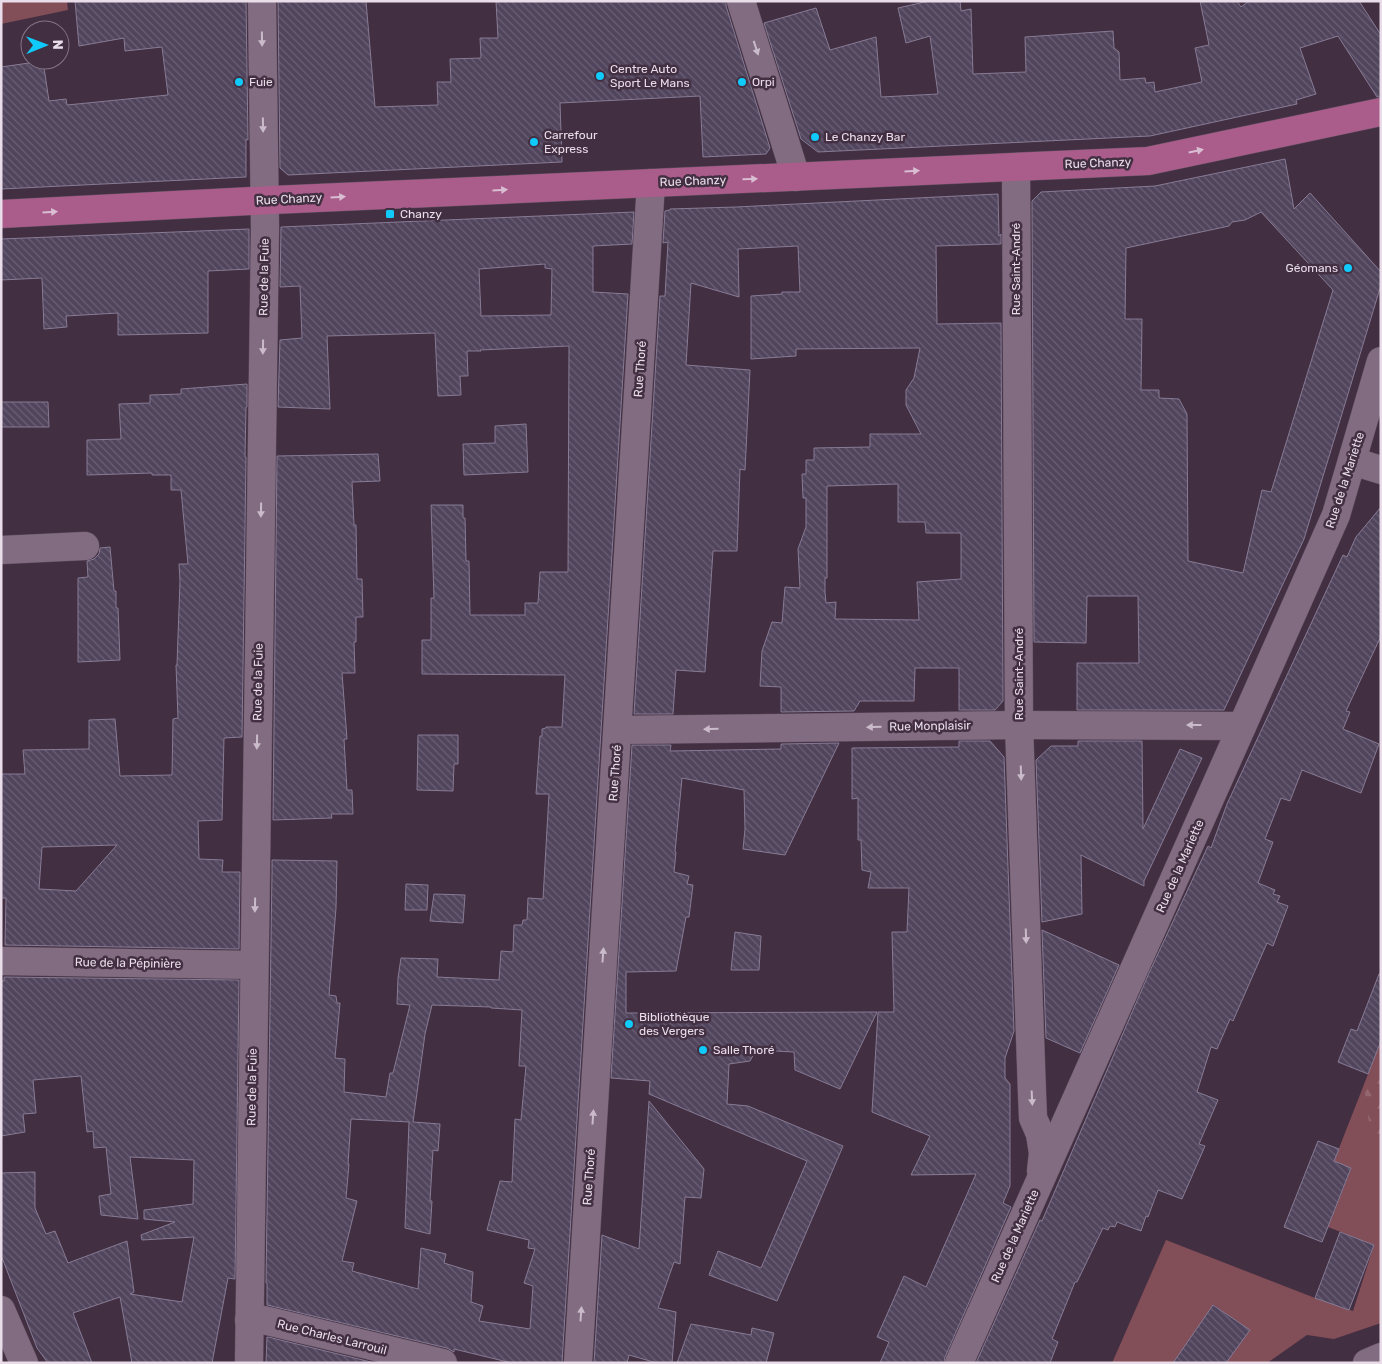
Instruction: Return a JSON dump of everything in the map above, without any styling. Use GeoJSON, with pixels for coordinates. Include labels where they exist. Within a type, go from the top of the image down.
{"type":"FeatureCollection","features":[{"type":"Feature","properties":{"kind":"main road","name":"Rue Chanzy"},"geometry":{"type":"LineString","coordinates":[[1,214],[264,200],[1148,161],[1381,112]]}},
{"type":"Feature","properties":{"kind":"street","name":"Rue de la Fuie"},"geometry":{"type":"LineString","coordinates":[[249,1363],[264,200],[262,1]]}},
{"type":"Feature","properties":{"kind":"street"},"geometry":{"type":"LineString","coordinates":[[741,1],[796,176]]}},
{"type":"Feature","properties":{"kind":"street","name":"Rue Saint-André"},"geometry":{"type":"LineString","coordinates":[[1016,167],[1019,725],[1033,1118],[1040,1134],[1043,1153],[1041,1179]]}},
{"type":"Feature","properties":{"kind":"street","name":"Rue Thoré"},"geometry":{"type":"LineString","coordinates":[[578,1363],[651,183]]}},
{"type":"Feature","properties":{"kind":"street","name":"Rue de la Mariette"},"geometry":{"type":"LineString","coordinates":[[959,1363],[1336,515],[1381,362]]}},
{"type":"Feature","properties":{"kind":"street"},"geometry":{"type":"LineString","coordinates":[[1352,461],[1381,470]]}},
{"type":"Feature","properties":{"kind":"street"},"geometry":{"type":"LineString","coordinates":[[1,550],[85,546]]}},
{"type":"Feature","properties":{"kind":"street","name":"Rue Monplaisir"},"geometry":{"type":"LineString","coordinates":[[618,730],[1019,725],[1242,726]]}},
{"type":"Feature","properties":{"kind":"street","name":"Rue de la Pépinière"},"geometry":{"type":"LineString","coordinates":[[1,962],[254,965]]}},
{"type":"Feature","properties":{"kind":"street"},"geometry":{"type":"LineString","coordinates":[[1,1310],[24,1363]]}},
{"type":"Feature","properties":{"kind":"street","name":"Rue Charles Larrouil"},"geometry":{"type":"LineString","coordinates":[[249,1320],[263,1320],[443,1363]]}},
{"type":"Feature","properties":{"kind":"street"},"geometry":{"type":"LineString","coordinates":[[1367,1363],[1381,1357]]}},
{"type":"Feature","properties":{"kind":"green space"},"geometry":{"type":"Polygon","coordinates":[[[1,1],[67,1],[68,10],[1,24],[1,1]]]}},
{"type":"Feature","properties":{"kind":"green space"},"geometry":{"type":"Polygon","coordinates":[[[1381,1041],[1381,1323],[1334,1339],[1307,1335],[1267,1363],[1226,1363],[1249,1330],[1214,1305],[1173,1363],[1112,1363],[1166,1240],[1353,1311],[1374,1245],[1328,1227],[1351,1169],[1334,1161],[1381,1041]]]}},
{"type":"Feature","properties":{"kind":"green space"},"geometry":{"type":"Polygon","coordinates":[[[1381,1067],[1381,1146],[1372,1138],[1364,1084],[1381,1067]]]}},
{"type":"Feature","properties":{"kind":"building"},"geometry":{"type":"Polygon","coordinates":[[[75,1],[246,1],[248,140],[246,139],[246,177],[1,189],[1,67],[20,64],[20,70],[44,70],[49,101],[66,99],[67,105],[168,95],[162,47],[125,51],[124,38],[79,46],[75,1]]]}},
{"type":"Feature","properties":{"kind":"building"},"geometry":{"type":"Polygon","coordinates":[[[278,1],[366,1],[375,107],[438,105],[437,82],[451,82],[450,59],[481,58],[480,38],[498,38],[496,1],[726,1],[770,148],[766,154],[703,157],[700,96],[560,103],[562,162],[288,175],[280,168],[278,1]]]}},
{"type":"Feature","properties":{"kind":"building"},"geometry":{"type":"Polygon","coordinates":[[[929,1],[960,1],[961,11],[971,9],[973,74],[1026,72],[1025,37],[1113,31],[1114,48],[1119,52],[1120,80],[1145,78],[1146,83],[1154,82],[1155,92],[1202,82],[1195,48],[1209,45],[1200,1],[1237,1],[1241,7],[1249,1],[1359,1],[1381,35],[1381,97],[1377,97],[1338,36],[1300,48],[1316,94],[1296,100],[1297,104],[1150,136],[818,152],[801,139],[764,23],[816,8],[830,50],[876,37],[881,97],[938,94],[930,36],[906,43],[898,8],[929,1]]]}},
{"type":"Feature","properties":{"kind":"building"},"geometry":{"type":"Polygon","coordinates":[[[1285,159],[1294,209],[1310,193],[1381,272],[1381,285],[1304,539],[1224,710],[1077,710],[1077,663],[1139,663],[1138,596],[1087,596],[1086,643],[1034,642],[1032,201],[1041,192],[1155,186],[1285,159]],[[1261,212],[1245,220],[1232,222],[1229,226],[1126,248],[1125,319],[1142,319],[1141,390],[1159,390],[1159,398],[1179,399],[1187,414],[1188,561],[1243,573],[1262,490],[1271,492],[1333,290],[1261,212]]]}},
{"type":"Feature","properties":{"kind":"building"},"geometry":{"type":"Polygon","coordinates":[[[998,194],[999,236],[1001,234],[1001,244],[936,246],[937,324],[1001,323],[1003,701],[995,710],[959,710],[959,668],[915,668],[914,701],[860,701],[854,711],[781,712],[781,687],[760,686],[762,651],[772,622],[782,623],[785,587],[800,588],[798,549],[806,527],[806,498],[803,498],[802,474],[806,474],[806,460],[814,460],[814,448],[870,447],[870,434],[921,434],[906,405],[906,390],[914,378],[920,348],[796,349],[796,356],[751,359],[751,296],[800,292],[798,246],[738,249],[739,297],[691,283],[686,365],[750,370],[745,470],[740,469],[737,551],[713,551],[705,672],[676,670],[673,714],[634,714],[660,296],[665,296],[668,242],[663,243],[665,211],[670,209],[998,194]],[[898,484],[827,486],[827,578],[825,578],[825,592],[826,603],[836,602],[835,619],[919,620],[917,582],[961,579],[961,533],[926,533],[925,522],[898,522],[898,484]]]}},
{"type":"Feature","properties":{"kind":"building"},"geometry":{"type":"Polygon","coordinates":[[[634,212],[632,244],[593,246],[593,292],[628,294],[562,1363],[512,1363],[454,1349],[454,1352],[447,1348],[267,1305],[272,860],[337,861],[336,908],[329,995],[336,996],[337,1003],[340,1003],[335,1058],[345,1059],[344,1092],[386,1097],[390,1073],[393,1073],[410,1005],[397,1004],[401,958],[438,959],[437,977],[499,980],[501,951],[513,952],[514,925],[522,925],[523,920],[527,920],[528,898],[543,899],[549,794],[536,794],[540,736],[542,736],[542,729],[546,727],[562,727],[565,675],[422,674],[422,640],[431,640],[431,598],[434,598],[431,505],[463,505],[466,561],[469,561],[470,615],[525,615],[525,603],[538,603],[540,572],[568,572],[569,346],[467,351],[468,376],[460,376],[461,395],[438,396],[435,333],[327,336],[330,409],[278,407],[280,340],[302,338],[300,286],[280,287],[281,227],[634,212]],[[545,264],[479,269],[481,316],[551,315],[552,269],[545,268],[545,264]],[[432,1005],[425,1034],[413,1122],[440,1124],[438,1151],[433,1150],[430,1234],[405,1228],[409,1122],[351,1119],[346,1198],[357,1201],[342,1261],[354,1263],[352,1271],[418,1289],[421,1248],[446,1254],[444,1263],[473,1272],[471,1302],[483,1306],[479,1321],[530,1329],[533,1286],[524,1283],[535,1249],[528,1248],[529,1240],[487,1230],[500,1181],[512,1182],[515,1119],[521,1120],[526,1066],[519,1066],[522,1010],[432,1005]]]}},
{"type":"Feature","properties":{"kind":"building"},"geometry":{"type":"Polygon","coordinates":[[[249,229],[249,269],[208,271],[208,333],[118,335],[118,313],[66,316],[67,327],[44,329],[42,278],[1,280],[1,239],[249,229]]]}},
{"type":"Feature","properties":{"kind":"building"},"geometry":{"type":"Polygon","coordinates":[[[247,384],[242,737],[224,738],[222,820],[198,821],[199,859],[223,860],[222,872],[240,872],[239,949],[5,945],[6,898],[1,898],[1,774],[25,774],[23,750],[89,749],[89,720],[115,719],[120,776],[172,775],[173,719],[178,718],[176,665],[180,581],[179,564],[188,564],[181,490],[171,490],[171,475],[152,475],[152,473],[87,475],[87,440],[121,439],[119,404],[150,403],[150,395],[181,394],[181,389],[247,384]],[[117,845],[42,847],[39,889],[76,891],[117,845]]]}},
{"type":"Feature","properties":{"kind":"building"},"geometry":{"type":"Polygon","coordinates":[[[1,402],[48,402],[49,427],[1,427],[1,402]]]}},
{"type":"Feature","properties":{"kind":"building"},"geometry":{"type":"Polygon","coordinates":[[[526,424],[528,472],[464,475],[463,444],[495,443],[495,426],[526,424]]]}},
{"type":"Feature","properties":{"kind":"building"},"geometry":{"type":"Polygon","coordinates":[[[378,454],[380,481],[352,482],[354,525],[356,525],[357,579],[362,579],[363,617],[356,617],[356,642],[354,642],[355,673],[342,673],[347,739],[344,739],[347,790],[352,790],[353,814],[331,814],[332,818],[273,820],[277,456],[378,454]]]}},
{"type":"Feature","properties":{"kind":"building"},"geometry":{"type":"Polygon","coordinates":[[[1381,507],[1381,636],[1346,711],[1350,712],[1343,729],[1379,744],[1361,793],[1302,770],[1290,801],[1281,798],[1265,839],[1273,842],[1258,883],[1275,890],[1273,894],[1280,896],[1277,902],[1288,906],[1273,946],[1267,943],[1233,1021],[1230,1019],[1217,1049],[1211,1047],[1197,1092],[1218,1100],[1199,1144],[1205,1146],[1182,1199],[1158,1190],[1141,1231],[1117,1222],[1115,1227],[1110,1226],[1108,1230],[1103,1228],[1077,1282],[1075,1282],[1052,1339],[1058,1342],[1050,1363],[976,1363],[1040,1220],[1042,1221],[1149,973],[1208,846],[1211,848],[1227,804],[1343,555],[1347,557],[1356,537],[1381,507]]]}},
{"type":"Feature","properties":{"kind":"building"},"geometry":{"type":"Polygon","coordinates":[[[110,547],[114,591],[116,591],[116,608],[118,608],[120,660],[78,662],[78,578],[88,577],[87,561],[94,559],[99,554],[100,548],[110,547]]]}},
{"type":"Feature","properties":{"kind":"building"},"geometry":{"type":"Polygon","coordinates":[[[418,735],[458,735],[458,764],[454,764],[453,791],[417,790],[418,735]]]}},
{"type":"Feature","properties":{"kind":"building"},"geometry":{"type":"Polygon","coordinates":[[[959,741],[990,741],[1004,757],[1014,1031],[1005,1058],[1005,1078],[1010,1084],[1010,1186],[1003,1203],[1011,1207],[944,1363],[880,1363],[889,1342],[877,1337],[904,1276],[926,1287],[976,1174],[911,1175],[930,1136],[872,1112],[878,1012],[894,1012],[892,932],[907,932],[909,888],[868,888],[871,872],[862,870],[861,840],[858,840],[858,798],[852,799],[852,748],[959,747],[959,741]]]}},
{"type":"Feature","properties":{"kind":"building"},"geometry":{"type":"Polygon","coordinates":[[[1078,741],[1142,741],[1143,829],[1180,749],[1202,758],[1144,881],[1144,886],[1081,855],[1082,914],[1042,922],[1036,760],[1051,746],[1078,746],[1078,741]]]}},
{"type":"Feature","properties":{"kind":"building"},"geometry":{"type":"Polygon","coordinates":[[[839,743],[785,855],[743,849],[745,829],[744,790],[682,778],[674,872],[689,876],[687,884],[693,885],[689,917],[686,917],[676,971],[626,972],[626,1013],[877,1012],[840,1089],[795,1070],[794,1052],[756,1050],[750,1061],[729,1064],[727,1104],[748,1106],[843,1146],[777,1301],[709,1275],[718,1251],[761,1268],[807,1161],[649,1094],[650,1081],[611,1078],[632,745],[671,745],[670,751],[781,749],[781,744],[839,743]]]}},
{"type":"Feature","properties":{"kind":"building"},"geometry":{"type":"Polygon","coordinates":[[[406,884],[428,885],[427,910],[405,910],[406,884]]]}},
{"type":"Feature","properties":{"kind":"building"},"geometry":{"type":"Polygon","coordinates":[[[434,894],[465,895],[463,923],[430,921],[434,894]]]}},
{"type":"Feature","properties":{"kind":"building"},"geometry":{"type":"Polygon","coordinates":[[[1042,930],[1119,965],[1080,1053],[1046,1038],[1042,930]]]}},
{"type":"Feature","properties":{"kind":"building"},"geometry":{"type":"Polygon","coordinates":[[[735,932],[761,936],[759,970],[731,970],[735,932]]]}},
{"type":"Feature","properties":{"kind":"building"},"geometry":{"type":"Polygon","coordinates":[[[1379,974],[1381,974],[1381,1041],[1368,1074],[1338,1062],[1351,1029],[1357,1031],[1379,974]]]}},
{"type":"Feature","properties":{"kind":"building"},"geometry":{"type":"Polygon","coordinates":[[[4,977],[239,980],[235,1279],[228,1278],[212,1363],[132,1363],[120,1297],[73,1313],[92,1363],[48,1363],[37,1348],[1,1255],[1,1173],[35,1172],[35,1208],[46,1234],[55,1231],[68,1263],[127,1241],[134,1292],[130,1294],[182,1302],[194,1237],[142,1240],[141,1235],[175,1222],[144,1219],[144,1210],[193,1204],[194,1160],[130,1157],[138,1219],[101,1215],[99,1196],[111,1194],[106,1147],[94,1148],[93,1131],[87,1132],[81,1076],[33,1080],[36,1113],[23,1114],[25,1132],[1,1136],[1,981],[4,981],[4,977]]]}},
{"type":"Feature","properties":{"kind":"building"},"geometry":{"type":"Polygon","coordinates":[[[649,1101],[704,1169],[701,1198],[685,1197],[680,1264],[674,1262],[658,1308],[676,1312],[672,1363],[657,1363],[629,1355],[627,1363],[594,1363],[602,1235],[639,1249],[649,1101]]]}},
{"type":"Feature","properties":{"kind":"building"},"geometry":{"type":"Polygon","coordinates":[[[1318,1141],[1339,1149],[1334,1161],[1351,1168],[1322,1242],[1284,1227],[1318,1141]]]}},
{"type":"Feature","properties":{"kind":"building"},"geometry":{"type":"Polygon","coordinates":[[[1340,1232],[1374,1245],[1349,1310],[1315,1298],[1340,1232]]]}},
{"type":"Feature","properties":{"kind":"building"},"geometry":{"type":"Polygon","coordinates":[[[1213,1305],[1250,1330],[1226,1363],[1173,1363],[1213,1305]]]}},
{"type":"Feature","properties":{"kind":"building"},"geometry":{"type":"Polygon","coordinates":[[[691,1324],[751,1335],[752,1328],[774,1333],[766,1363],[677,1363],[691,1324]]]}},
{"type":"Feature","properties":{"kind":"building"},"geometry":{"type":"Polygon","coordinates":[[[268,1337],[375,1363],[266,1363],[268,1337]]]}},
{"type":"Feature","properties":{"kind":"place","name":"Centre Auto Sport Le Mans"},"geometry":{"type":"Point","coordinates":[600,76]}},
{"type":"Feature","properties":{"kind":"place","name":"Fuie"},"geometry":{"type":"Point","coordinates":[239,82]}},
{"type":"Feature","properties":{"kind":"place","name":"Orpi"},"geometry":{"type":"Point","coordinates":[742,82]}},
{"type":"Feature","properties":{"kind":"place","name":"Le Chanzy Bar"},"geometry":{"type":"Point","coordinates":[815,137]}},
{"type":"Feature","properties":{"kind":"place","name":"Carrefour Express"},"geometry":{"type":"Point","coordinates":[534,142]}},
{"type":"Feature","properties":{"kind":"place","name":"Chanzy"},"geometry":{"type":"Point","coordinates":[390,214]}},
{"type":"Feature","properties":{"kind":"place","name":"Géomans"},"geometry":{"type":"Point","coordinates":[1348,268]}},
{"type":"Feature","properties":{"kind":"place","name":"Bibliothèque des Vergers"},"geometry":{"type":"Point","coordinates":[629,1024]}},
{"type":"Feature","properties":{"kind":"place","name":"Salle Thoré"},"geometry":{"type":"Point","coordinates":[703,1050]}}]}
